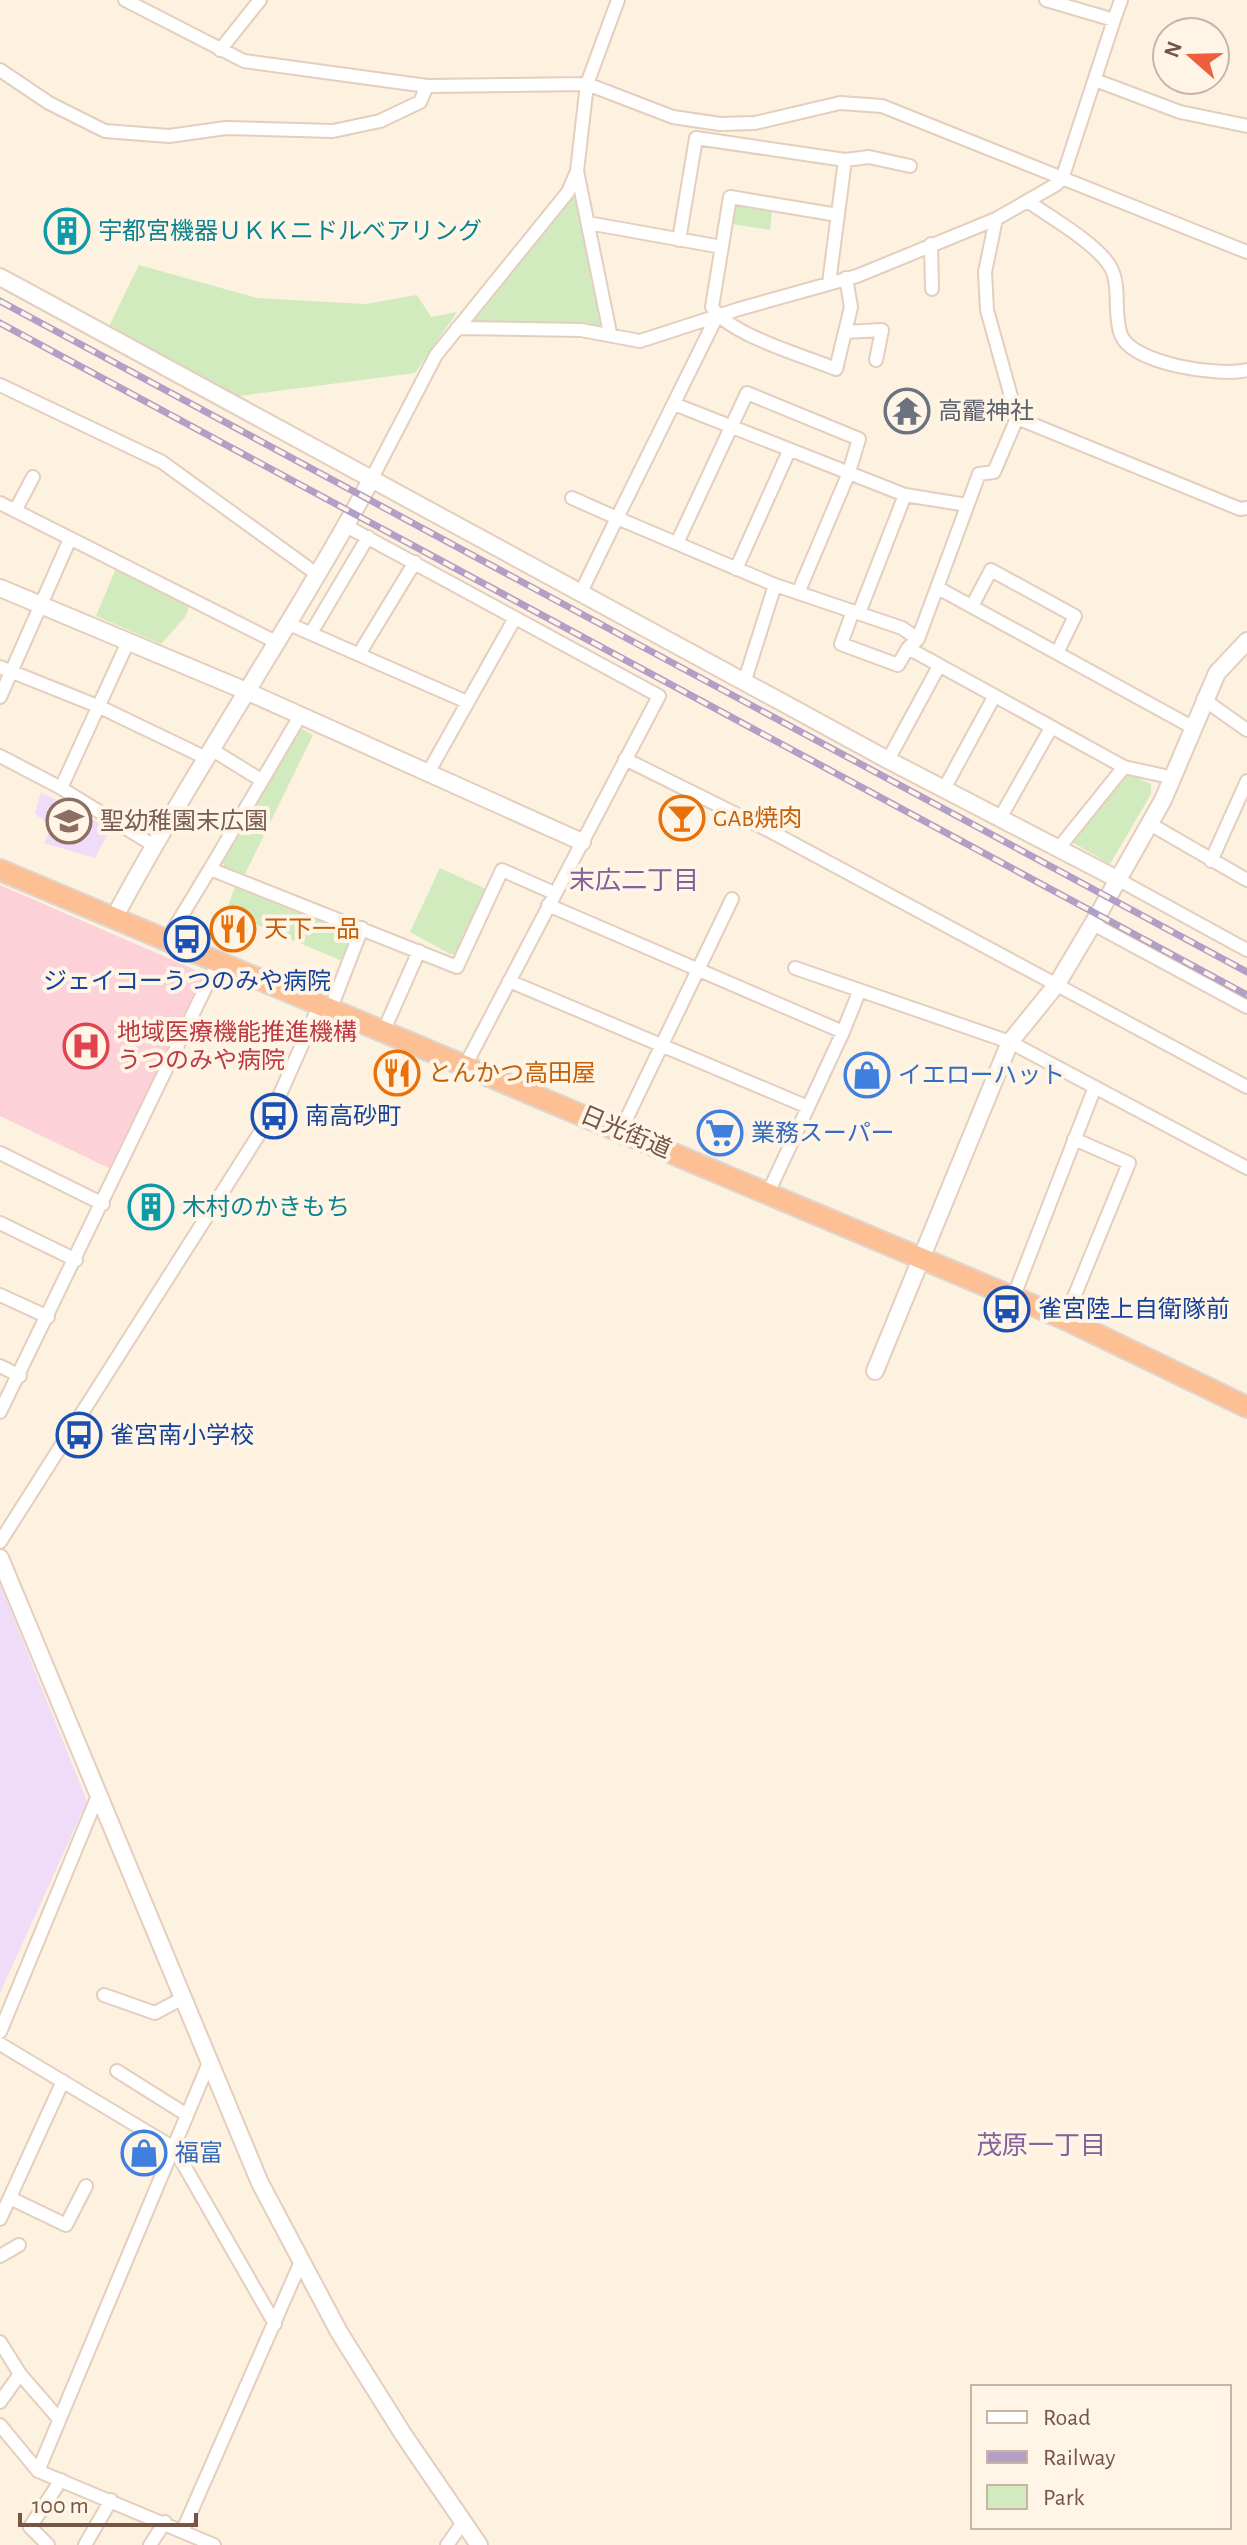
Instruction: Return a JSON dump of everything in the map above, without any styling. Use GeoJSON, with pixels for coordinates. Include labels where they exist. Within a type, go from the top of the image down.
{"type":"FeatureCollection","features":[{"type":"Feature","properties":{"kind":"highway","name":"日光街道"},"geometry":{"type":"LineString","coordinates":[[0,870],[1065,1319],[1247,1407]]}},
{"type":"Feature","properties":{"kind":"street"},"geometry":{"type":"LineString","coordinates":[[125,0],[244,61],[427,86],[587,84],[673,117],[720,124],[773,120],[840,103],[882,106],[1247,252]]}},
{"type":"Feature","properties":{"kind":"street"},"geometry":{"type":"LineString","coordinates":[[220,50],[260,0]]}},
{"type":"Feature","properties":{"kind":"street"},"geometry":{"type":"LineString","coordinates":[[114,918],[153,845],[318,575],[436,355],[568,192],[577,171],[587,84],[618,0]]}},
{"type":"Feature","properties":{"kind":"street"},"geometry":{"type":"LineString","coordinates":[[1046,0],[1114,20]]}},
{"type":"Feature","properties":{"kind":"street"},"geometry":{"type":"LineString","coordinates":[[457,328],[610,333],[640,341],[846,278],[996,219],[1029,202],[1057,184],[1063,176],[1121,0]]}},
{"type":"Feature","properties":{"kind":"street"},"geometry":{"type":"LineString","coordinates":[[0,70],[49,103],[105,131],[169,136],[226,128],[333,131],[380,121],[420,102],[427,86]]}},
{"type":"Feature","properties":{"kind":"street"},"geometry":{"type":"LineString","coordinates":[[1095,80],[1180,112],[1247,126]]}},
{"type":"Feature","properties":{"kind":"street"},"geometry":{"type":"LineString","coordinates":[[679,240],[696,138],[845,160],[869,157],[910,166]]}},
{"type":"Feature","properties":{"kind":"street"},"geometry":{"type":"LineString","coordinates":[[829,283],[845,160]]}},
{"type":"Feature","properties":{"kind":"street"},"geometry":{"type":"LineString","coordinates":[[577,171],[610,333]]}},
{"type":"Feature","properties":{"kind":"street"},"geometry":{"type":"LineString","coordinates":[[838,215],[730,197],[712,307],[717,316],[737,329],[836,369],[851,307],[846,278]]}},
{"type":"Feature","properties":{"kind":"street"},"geometry":{"type":"LineString","coordinates":[[1029,202],[1102,256],[1112,270],[1122,336],[1137,353],[1198,370],[1247,370]]}},
{"type":"Feature","properties":{"kind":"street"},"geometry":{"type":"LineString","coordinates":[[905,495],[841,644],[898,665],[913,643],[938,588],[979,474],[994,472],[1017,418],[987,310],[986,263],[996,219]]}},
{"type":"Feature","properties":{"kind":"street"},"geometry":{"type":"LineString","coordinates":[[588,223],[722,247]]}},
{"type":"Feature","properties":{"kind":"street"},"geometry":{"type":"LineString","coordinates":[[931,244],[932,289]]}},
{"type":"Feature","properties":{"kind":"street"},"geometry":{"type":"LineString","coordinates":[[0,277],[888,760],[1247,950]]}},
{"type":"Feature","properties":{"kind":"street"},"geometry":{"type":"LineString","coordinates":[[581,592],[717,316]]}},
{"type":"Feature","properties":{"kind":"street"},"geometry":{"type":"LineString","coordinates":[[845,332],[882,330],[876,360]]}},
{"type":"Feature","properties":{"kind":"street"},"geometry":{"type":"LineString","coordinates":[[0,385],[162,462],[318,575]]}},
{"type":"Feature","properties":{"kind":"street"},"geometry":{"type":"LineString","coordinates":[[677,543],[747,393],[859,439],[848,475],[798,593]]}},
{"type":"Feature","properties":{"kind":"street"},"geometry":{"type":"LineString","coordinates":[[674,404],[905,495],[967,505]]}},
{"type":"Feature","properties":{"kind":"street"},"geometry":{"type":"LineString","coordinates":[[1017,418],[1240,509],[1247,508]]}},
{"type":"Feature","properties":{"kind":"street"},"geometry":{"type":"LineString","coordinates":[[736,569],[789,451]]}},
{"type":"Feature","properties":{"kind":"street"},"geometry":{"type":"LineString","coordinates":[[15,511],[33,477]]}},
{"type":"Feature","properties":{"kind":"street"},"geometry":{"type":"LineString","coordinates":[[572,498],[775,585],[902,628],[913,643],[939,666],[994,697],[1124,767],[1174,778]]}},
{"type":"Feature","properties":{"kind":"street"},"geometry":{"type":"LineString","coordinates":[[0,503],[278,643]]}},
{"type":"Feature","properties":{"kind":"street"},"geometry":{"type":"LineString","coordinates":[[346,526],[659,696],[466,1064]]}},
{"type":"Feature","properties":{"kind":"street"},"geometry":{"type":"LineString","coordinates":[[311,633],[368,537]]}},
{"type":"Feature","properties":{"kind":"street"},"geometry":{"type":"LineString","coordinates":[[0,697],[5,669],[42,606],[70,539]]}},
{"type":"Feature","properties":{"kind":"street"},"geometry":{"type":"LineString","coordinates":[[359,654],[415,562]]}},
{"type":"Feature","properties":{"kind":"street"},"geometry":{"type":"LineString","coordinates":[[972,606],[991,570],[1047,600],[1075,616],[1057,653]]}},
{"type":"Feature","properties":{"kind":"street"},"geometry":{"type":"LineString","coordinates":[[745,680],[775,585]]}},
{"type":"Feature","properties":{"kind":"street"},"geometry":{"type":"LineString","coordinates":[[0,588],[246,691],[582,842]]}},
{"type":"Feature","properties":{"kind":"street"},"geometry":{"type":"LineString","coordinates":[[938,588],[1192,727]]}},
{"type":"Feature","properties":{"kind":"street"},"geometry":{"type":"LineString","coordinates":[[428,773],[515,618]]}},
{"type":"Feature","properties":{"kind":"street"},"geometry":{"type":"LineString","coordinates":[[289,624],[467,702]]}},
{"type":"Feature","properties":{"kind":"street"},"geometry":{"type":"LineString","coordinates":[[875,1371],[1010,1042],[1057,984],[1093,924],[1174,778],[1203,699],[1217,673],[1247,641]]}},
{"type":"Feature","properties":{"kind":"street"},"geometry":{"type":"LineString","coordinates":[[61,788],[128,642]]}},
{"type":"Feature","properties":{"kind":"street"},"geometry":{"type":"LineString","coordinates":[[888,760],[939,666]]}},
{"type":"Feature","properties":{"kind":"street"},"geometry":{"type":"LineString","coordinates":[[5,669],[208,753],[261,780]]}},
{"type":"Feature","properties":{"kind":"street"},"geometry":{"type":"LineString","coordinates":[[944,789],[994,697]]}},
{"type":"Feature","properties":{"kind":"street"},"geometry":{"type":"LineString","coordinates":[[1203,699],[1247,730]]}},
{"type":"Feature","properties":{"kind":"street"},"geometry":{"type":"LineString","coordinates":[[167,940],[300,716]]}},
{"type":"Feature","properties":{"kind":"street"},"geometry":{"type":"LineString","coordinates":[[1000,818],[1051,728]]}},
{"type":"Feature","properties":{"kind":"street"},"geometry":{"type":"LineString","coordinates":[[0,756],[61,788],[153,845]]}},
{"type":"Feature","properties":{"kind":"street"},"geometry":{"type":"LineString","coordinates":[[625,759],[770,831],[1247,1087]]}},
{"type":"Feature","properties":{"kind":"street"},"geometry":{"type":"LineString","coordinates":[[1058,849],[1124,767]]}},
{"type":"Feature","properties":{"kind":"street"},"geometry":{"type":"LineString","coordinates":[[1211,861],[1247,781]]}},
{"type":"Feature","properties":{"kind":"street"},"geometry":{"type":"LineString","coordinates":[[1150,824],[1247,880]]}},
{"type":"Feature","properties":{"kind":"street"},"geometry":{"type":"LineString","coordinates":[[210,869],[457,967],[502,870],[551,899],[843,1032]]}},
{"type":"Feature","properties":{"kind":"street"},"geometry":{"type":"LineString","coordinates":[[621,1130],[732,899]]}},
{"type":"Feature","properties":{"kind":"street"},"geometry":{"type":"LineString","coordinates":[[1093,924],[1247,1007]]}},
{"type":"Feature","properties":{"kind":"street"},"geometry":{"type":"LineString","coordinates":[[0,1542],[270,1117],[362,928]]}},
{"type":"Feature","properties":{"kind":"street"},"geometry":{"type":"LineString","coordinates":[[384,1030],[419,951]]}},
{"type":"Feature","properties":{"kind":"street"},"geometry":{"type":"LineString","coordinates":[[0,1412],[218,962]]}},
{"type":"Feature","properties":{"kind":"street"},"geometry":{"type":"LineString","coordinates":[[795,968],[1010,1042],[1247,1168]]}},
{"type":"Feature","properties":{"kind":"street"},"geometry":{"type":"LineString","coordinates":[[509,981],[808,1107]]}},
{"type":"Feature","properties":{"kind":"street"},"geometry":{"type":"LineString","coordinates":[[768,1193],[859,992]]}},
{"type":"Feature","properties":{"kind":"street"},"geometry":{"type":"LineString","coordinates":[[1013,1298],[1095,1087]]}},
{"type":"Feature","properties":{"kind":"street"},"geometry":{"type":"LineString","coordinates":[[1065,1319],[1129,1163],[1074,1139]]}},
{"type":"Feature","properties":{"kind":"street"},"geometry":{"type":"LineString","coordinates":[[0,1153],[103,1204]]}},
{"type":"Feature","properties":{"kind":"street"},"geometry":{"type":"LineString","coordinates":[[0,1223],[76,1260]]}},
{"type":"Feature","properties":{"kind":"street"},"geometry":{"type":"LineString","coordinates":[[0,1295],[48,1317]]}},
{"type":"Feature","properties":{"kind":"street"},"geometry":{"type":"LineString","coordinates":[[0,1366],[20,1376]]}},
{"type":"Feature","properties":{"kind":"street"},"geometry":{"type":"LineString","coordinates":[[0,1558],[208,2065],[300,2264],[403,2434],[479,2545]]}},
{"type":"Feature","properties":{"kind":"street"},"geometry":{"type":"LineString","coordinates":[[0,2032],[5,2005],[99,1793]]}},
{"type":"Feature","properties":{"kind":"street"},"geometry":{"type":"LineString","coordinates":[[104,1995],[155,2013],[181,1999]]}},
{"type":"Feature","properties":{"kind":"street"},"geometry":{"type":"LineString","coordinates":[[0,2044],[174,2148],[275,2324]]}},
{"type":"Feature","properties":{"kind":"street"},"geometry":{"type":"LineString","coordinates":[[38,2471],[208,2065]]}},
{"type":"Feature","properties":{"kind":"street"},"geometry":{"type":"LineString","coordinates":[[117,2071],[187,2115]]}},
{"type":"Feature","properties":{"kind":"street"},"geometry":{"type":"LineString","coordinates":[[0,2219],[63,2081]]}},
{"type":"Feature","properties":{"kind":"street"},"geometry":{"type":"LineString","coordinates":[[10,2198],[66,2225],[86,2186]]}},
{"type":"Feature","properties":{"kind":"street"},"geometry":{"type":"LineString","coordinates":[[0,2256],[19,2245]]}},
{"type":"Feature","properties":{"kind":"street"},"geometry":{"type":"LineString","coordinates":[[183,2530],[300,2264]]}},
{"type":"Feature","properties":{"kind":"street"},"geometry":{"type":"LineString","coordinates":[[0,2342],[20,2374],[59,2419]]}},
{"type":"Feature","properties":{"kind":"street"},"geometry":{"type":"LineString","coordinates":[[0,2402],[20,2374]]}},
{"type":"Feature","properties":{"kind":"street"},"geometry":{"type":"LineString","coordinates":[[0,2425],[38,2471],[214,2545]]}},
{"type":"Feature","properties":{"kind":"street"},"geometry":{"type":"LineString","coordinates":[[48,2545],[30,2527],[61,2480]]}},
{"type":"Feature","properties":{"kind":"street"},"geometry":{"type":"LineString","coordinates":[[85,2545],[111,2500]]}},
{"type":"Feature","properties":{"kind":"street"},"geometry":{"type":"LineString","coordinates":[[447,2545],[464,2521]]}},
{"type":"Feature","properties":{"kind":"street"},"geometry":{"type":"LineString","coordinates":[[150,2545],[165,2522]]}},
{"type":"Feature","properties":{"kind":"shaded area","name":"聖幼稚園末広園"},"geometry":{"type":"Polygon","coordinates":[[[41,792],[110,829],[95,858],[44,843],[52,827],[35,814],[41,792]]]}},
{"type":"Feature","properties":{"kind":"shaded area","name":"地域医療機能推進機構 うつのみや病院"},"geometry":{"type":"Polygon","coordinates":[[[0,885],[207,975],[111,1169],[0,1116],[0,885]]]}},
{"type":"Feature","properties":{"kind":"shaded area"},"geometry":{"type":"Polygon","coordinates":[[[0,1584],[87,1801],[0,1993],[0,1584]]]}},
{"type":"Feature","properties":{"kind":"green space"},"geometry":{"type":"Polygon","coordinates":[[[576,189],[607,327],[468,323],[559,215],[576,189]]]}},
{"type":"Feature","properties":{"kind":"green space"},"geometry":{"type":"Polygon","coordinates":[[[744,204],[772,209],[770,230],[732,224],[735,207],[744,204]]]}},
{"type":"Feature","properties":{"kind":"green space"},"geometry":{"type":"Polygon","coordinates":[[[139,265],[257,298],[365,304],[417,295],[431,317],[457,312],[415,373],[239,396],[108,328],[139,265]]]}},
{"type":"Feature","properties":{"kind":"green space"},"geometry":{"type":"Polygon","coordinates":[[[117,566],[191,602],[185,617],[161,644],[96,616],[117,566]]]}},
{"type":"Feature","properties":{"kind":"green space"},"geometry":{"type":"Polygon","coordinates":[[[300,728],[313,735],[245,874],[225,867],[222,861],[300,728]]]}},
{"type":"Feature","properties":{"kind":"green space"},"geometry":{"type":"Polygon","coordinates":[[[1124,772],[1151,784],[1151,794],[1110,864],[1070,841],[1124,772]]]}},
{"type":"Feature","properties":{"kind":"green space"},"geometry":{"type":"Polygon","coordinates":[[[440,868],[486,889],[457,954],[450,954],[410,932],[440,868]]]}},
{"type":"Feature","properties":{"kind":"green space"},"geometry":{"type":"Polygon","coordinates":[[[236,884],[355,928],[342,961],[226,912],[236,884]]]}},
{"type":"Feature","properties":{"kind":"railway"},"geometry":{"type":"LineString","coordinates":[[0,301],[1247,972]]}},
{"type":"Feature","properties":{"kind":"railway"},"geometry":{"type":"LineString","coordinates":[[0,323],[1247,995]]}},
{"type":"Feature","properties":{"kind":"place","name":"宇都宮機器ＵＫＫニドルベアリング"},"geometry":{"type":"Point","coordinates":[67,231]}},
{"type":"Feature","properties":{"kind":"place","name":"高靇神社"},"geometry":{"type":"Point","coordinates":[907,411]}},
{"type":"Feature","properties":{"kind":"place","name":"GAB焼肉"},"geometry":{"type":"Point","coordinates":[682,818]}},
{"type":"Feature","properties":{"kind":"place","name":"聖幼稚園末広園"},"geometry":{"type":"Point","coordinates":[69,821]}},
{"type":"Feature","properties":{"kind":"place","name":"天下一品"},"geometry":{"type":"Point","coordinates":[233,929]}},
{"type":"Feature","properties":{"kind":"place","name":"ジェイコーうつのみや病院"},"geometry":{"type":"Point","coordinates":[187,939]}},
{"type":"Feature","properties":{"kind":"place","name":"地域医療機能推進機構 うつのみや病院"},"geometry":{"type":"Point","coordinates":[86,1046]}},
{"type":"Feature","properties":{"kind":"place","name":"とんかつ高田屋"},"geometry":{"type":"Point","coordinates":[397,1073]}},
{"type":"Feature","properties":{"kind":"place","name":"イエローハット"},"geometry":{"type":"Point","coordinates":[867,1075]}},
{"type":"Feature","properties":{"kind":"place","name":"南高砂町"},"geometry":{"type":"Point","coordinates":[274,1116]}},
{"type":"Feature","properties":{"kind":"place","name":"業務スーパー"},"geometry":{"type":"Point","coordinates":[720,1133]}},
{"type":"Feature","properties":{"kind":"place","name":"木村のかきもち"},"geometry":{"type":"Point","coordinates":[151,1207]}},
{"type":"Feature","properties":{"kind":"place","name":"雀宮陸上自衛隊前"},"geometry":{"type":"Point","coordinates":[1007,1309]}},
{"type":"Feature","properties":{"kind":"place","name":"雀宮南小学校"},"geometry":{"type":"Point","coordinates":[79,1435]}},
{"type":"Feature","properties":{"kind":"place","name":"福富"},"geometry":{"type":"Point","coordinates":[144,2153]}},
{"type":"Feature","properties":{"kind":"district","name":"末広二丁目"},"geometry":{"type":"Point","coordinates":[634,880]}},
{"type":"Feature","properties":{"kind":"district","name":"茂原一丁目"},"geometry":{"type":"Point","coordinates":[1041,2145]}}]}
